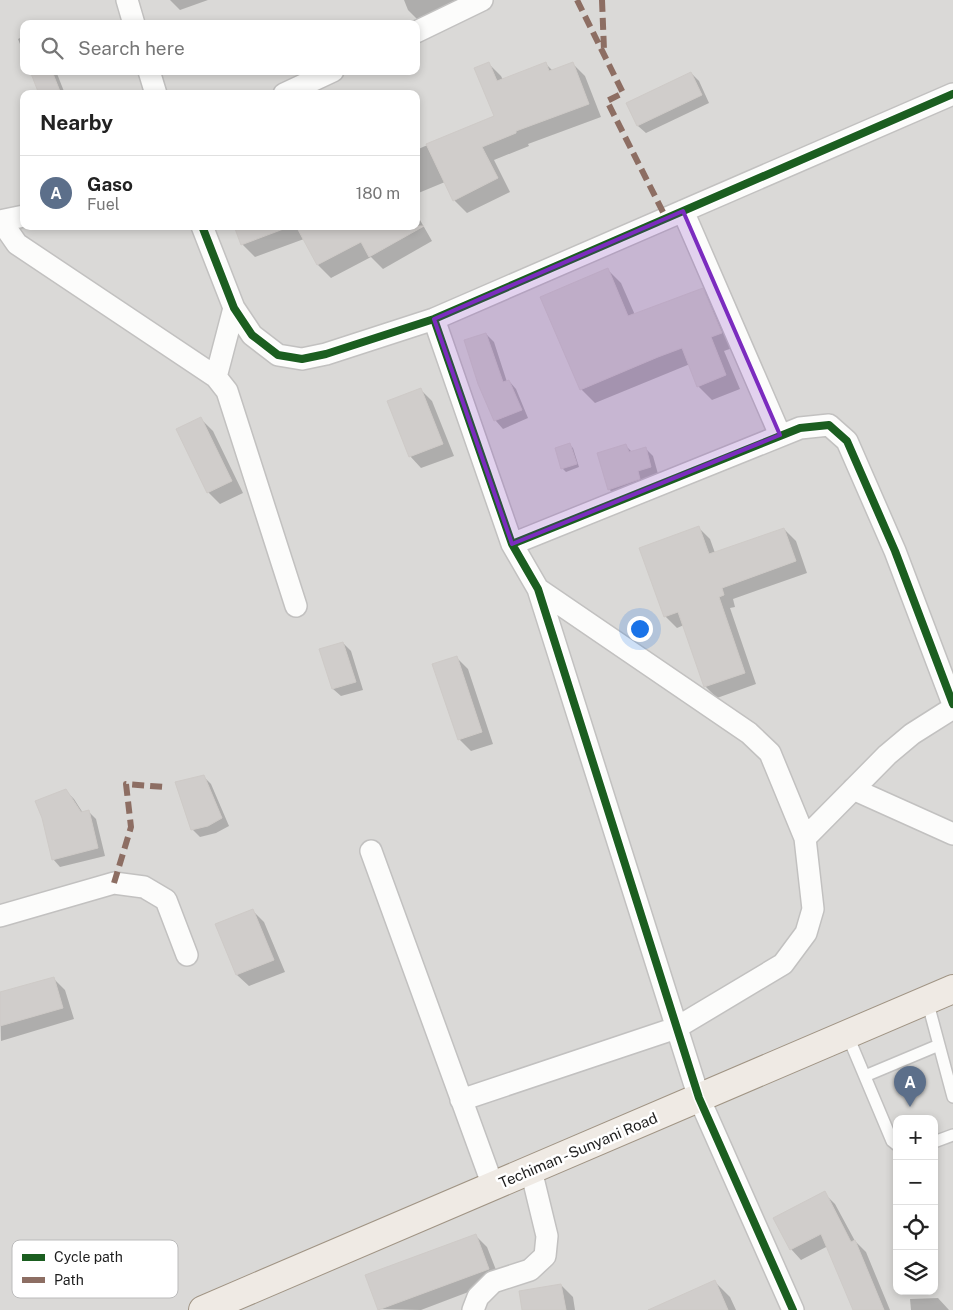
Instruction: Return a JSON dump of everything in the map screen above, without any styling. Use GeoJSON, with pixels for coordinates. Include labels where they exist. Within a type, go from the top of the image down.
{"type":"FeatureCollection","features":[{"type":"Feature","properties":{"kind":"main road","name":"Techiman - Sunyani Road"},"geometry":{"type":"LineString","coordinates":[[204,1310],[953,989]]}},
{"type":"Feature","properties":{"kind":"street"},"geometry":{"type":"LineString","coordinates":[[127,0],[133,20]]}},
{"type":"Feature","properties":{"kind":"street"},"geometry":{"type":"LineString","coordinates":[[420,30],[482,0]]}},
{"type":"Feature","properties":{"kind":"street"},"geometry":{"type":"LineString","coordinates":[[150,75],[155,90]]}},
{"type":"Feature","properties":{"kind":"street"},"geometry":{"type":"LineString","coordinates":[[293,90],[324,75]]}},
{"type":"Feature","properties":{"kind":"street"},"geometry":{"type":"LineString","coordinates":[[204,230],[234,308],[252,335],[278,355],[302,359],[326,354],[434,318],[953,94]]}},
{"type":"Feature","properties":{"kind":"street"},"geometry":{"type":"LineString","coordinates":[[684,211],[780,435]]}},
{"type":"Feature","properties":{"kind":"street"},"geometry":{"type":"LineString","coordinates":[[20,217],[0,221],[18,244],[216,377],[228,391],[296,606]]}},
{"type":"Feature","properties":{"kind":"street"},"geometry":{"type":"LineString","coordinates":[[216,377],[234,308]]}},
{"type":"Feature","properties":{"kind":"street"},"geometry":{"type":"LineString","coordinates":[[434,318],[512,544],[538,589],[699,1098],[793,1310]]}},
{"type":"Feature","properties":{"kind":"street"},"geometry":{"type":"LineString","coordinates":[[512,544],[780,435],[800,428],[829,425],[847,441],[896,551],[953,704]]}},
{"type":"Feature","properties":{"kind":"street"},"geometry":{"type":"LineString","coordinates":[[461,1100],[676,1028],[784,964],[806,933],[813,909],[805,838],[770,754],[749,733],[538,589]]}},
{"type":"Feature","properties":{"kind":"street"},"geometry":{"type":"LineString","coordinates":[[805,838],[886,755],[912,734],[953,708]]}},
{"type":"Feature","properties":{"kind":"street"},"geometry":{"type":"LineString","coordinates":[[853,789],[953,834]]}},
{"type":"Feature","properties":{"kind":"street"},"geometry":{"type":"LineString","coordinates":[[371,851],[493,1186]]}},
{"type":"Feature","properties":{"kind":"street"},"geometry":{"type":"LineString","coordinates":[[0,916],[114,883],[144,887],[166,900],[187,955]]}},
{"type":"Feature","properties":{"kind":"street"},"geometry":{"type":"LineString","coordinates":[[473,1310],[478,1297],[493,1282],[530,1270],[545,1256],[547,1236],[531,1170]]}},
{"type":"Feature","properties":{"kind":"lane"},"geometry":{"type":"LineString","coordinates":[[927,1000],[953,1097]]}},
{"type":"Feature","properties":{"kind":"lane"},"geometry":{"type":"LineString","coordinates":[[847,1034],[893,1142]]}},
{"type":"Feature","properties":{"kind":"lane"},"geometry":{"type":"LineString","coordinates":[[865,1076],[940,1045]]}},
{"type":"Feature","properties":{"kind":"lane"},"geometry":{"type":"LineString","coordinates":[[938,1141],[953,1135]]}},
{"type":"Feature","properties":{"kind":"highlighted area"},"geometry":{"type":"Polygon","coordinates":[[[683,211],[780,435],[512,544],[434,319],[683,211]]]}},
{"type":"Feature","properties":{"kind":"shaded area"},"geometry":{"type":"Polygon","coordinates":[[[0,0],[953,0],[953,1310],[0,1310],[0,0]]]}},
{"type":"Feature","properties":{"kind":"building"},"geometry":{"type":"Polygon","coordinates":[[[489,62],[497,81],[546,62],[549,71],[573,62],[589,104],[516,131],[516,133],[482,147],[498,178],[453,201],[426,144],[494,116],[474,68],[489,62]]]}},
{"type":"Feature","properties":{"kind":"building"},"geometry":{"type":"Polygon","coordinates":[[[691,72],[702,95],[637,126],[626,103],[691,72]]]}},
{"type":"Feature","properties":{"kind":"building"},"geometry":{"type":"Polygon","coordinates":[[[32,75],[54,75],[59,90],[37,90],[32,75]]]}},
{"type":"Feature","properties":{"kind":"building"},"geometry":{"type":"Polygon","coordinates":[[[235,230],[281,230],[241,245],[235,230]]]}},
{"type":"Feature","properties":{"kind":"building"},"geometry":{"type":"Polygon","coordinates":[[[298,230],[417,230],[369,257],[361,242],[317,265],[298,230]]]}},
{"type":"Feature","properties":{"kind":"building"},"geometry":{"type":"Polygon","coordinates":[[[608,268],[628,316],[703,288],[722,333],[711,337],[726,375],[697,387],[682,348],[580,390],[540,297],[608,268]]]}},
{"type":"Feature","properties":{"kind":"building"},"geometry":{"type":"Polygon","coordinates":[[[486,333],[503,382],[509,380],[522,410],[494,421],[478,384],[464,340],[486,333]]]}},
{"type":"Feature","properties":{"kind":"building"},"geometry":{"type":"Polygon","coordinates":[[[421,388],[443,444],[409,457],[387,401],[421,388]]]}},
{"type":"Feature","properties":{"kind":"building"},"geometry":{"type":"Polygon","coordinates":[[[201,417],[232,481],[207,493],[176,429],[201,417]]]}},
{"type":"Feature","properties":{"kind":"building"},"geometry":{"type":"Polygon","coordinates":[[[570,443],[577,464],[561,469],[555,448],[570,443]]]}},
{"type":"Feature","properties":{"kind":"building"},"geometry":{"type":"Polygon","coordinates":[[[626,444],[629,452],[646,447],[651,467],[638,471],[640,479],[608,490],[597,453],[626,444]]]}},
{"type":"Feature","properties":{"kind":"building"},"geometry":{"type":"Polygon","coordinates":[[[699,526],[709,554],[784,528],[796,561],[722,588],[724,595],[719,597],[745,673],[704,687],[678,612],[664,617],[639,548],[699,526]]]}},
{"type":"Feature","properties":{"kind":"building"},"geometry":{"type":"Polygon","coordinates":[[[343,642],[356,682],[332,689],[319,649],[343,642]]]}},
{"type":"Feature","properties":{"kind":"building"},"geometry":{"type":"Polygon","coordinates":[[[457,656],[482,732],[458,740],[432,664],[457,656]]]}},
{"type":"Feature","properties":{"kind":"building"},"geometry":{"type":"Polygon","coordinates":[[[204,775],[222,818],[208,826],[191,830],[175,782],[204,775]]]}},
{"type":"Feature","properties":{"kind":"building"},"geometry":{"type":"Polygon","coordinates":[[[66,789],[81,812],[89,810],[98,848],[52,860],[42,818],[35,801],[66,789]]]}},
{"type":"Feature","properties":{"kind":"building"},"geometry":{"type":"Polygon","coordinates":[[[253,909],[274,960],[236,975],[215,924],[253,909]]]}},
{"type":"Feature","properties":{"kind":"building"},"geometry":{"type":"Polygon","coordinates":[[[54,977],[63,1008],[0,1026],[0,992],[54,977]]]}},
{"type":"Feature","properties":{"kind":"building"},"geometry":{"type":"Polygon","coordinates":[[[825,1191],[851,1242],[855,1240],[884,1310],[853,1310],[821,1234],[790,1250],[773,1218],[825,1191]]]}},
{"type":"Feature","properties":{"kind":"building"},"geometry":{"type":"Polygon","coordinates":[[[476,1234],[489,1269],[378,1310],[365,1275],[476,1234]]]}},
{"type":"Feature","properties":{"kind":"building"},"geometry":{"type":"Polygon","coordinates":[[[715,1280],[728,1310],[648,1310],[715,1280]]]}},
{"type":"Feature","properties":{"kind":"building"},"geometry":{"type":"Polygon","coordinates":[[[561,1284],[566,1310],[522,1310],[519,1291],[561,1284]]]}},
{"type":"Feature","properties":{"kind":"marked path"},"geometry":{"type":"LineString","coordinates":[[577,0],[623,93],[607,101],[666,218]]}},
{"type":"Feature","properties":{"kind":"marked path"},"geometry":{"type":"LineString","coordinates":[[602,0],[604,50]]}},
{"type":"Feature","properties":{"kind":"marked path"},"geometry":{"type":"LineString","coordinates":[[114,883],[131,827],[126,784],[164,787]]}},
{"type":"Feature","properties":{"kind":"cycle path"},"geometry":{"type":"LineString","coordinates":[[204,230],[234,308],[252,335],[278,355],[302,359],[326,354],[434,319],[953,94]]}},
{"type":"Feature","properties":{"kind":"cycle path"},"geometry":{"type":"LineString","coordinates":[[434,319],[512,544],[538,589],[699,1098],[793,1310]]}},
{"type":"Feature","properties":{"kind":"cycle path"},"geometry":{"type":"LineString","coordinates":[[512,544],[800,428],[829,425],[847,441],[895,551],[953,704]]}},
{"type":"Feature","properties":{"kind":"place","name":"Gaso"},"geometry":{"type":"Point","coordinates":[910,1107]}}]}
